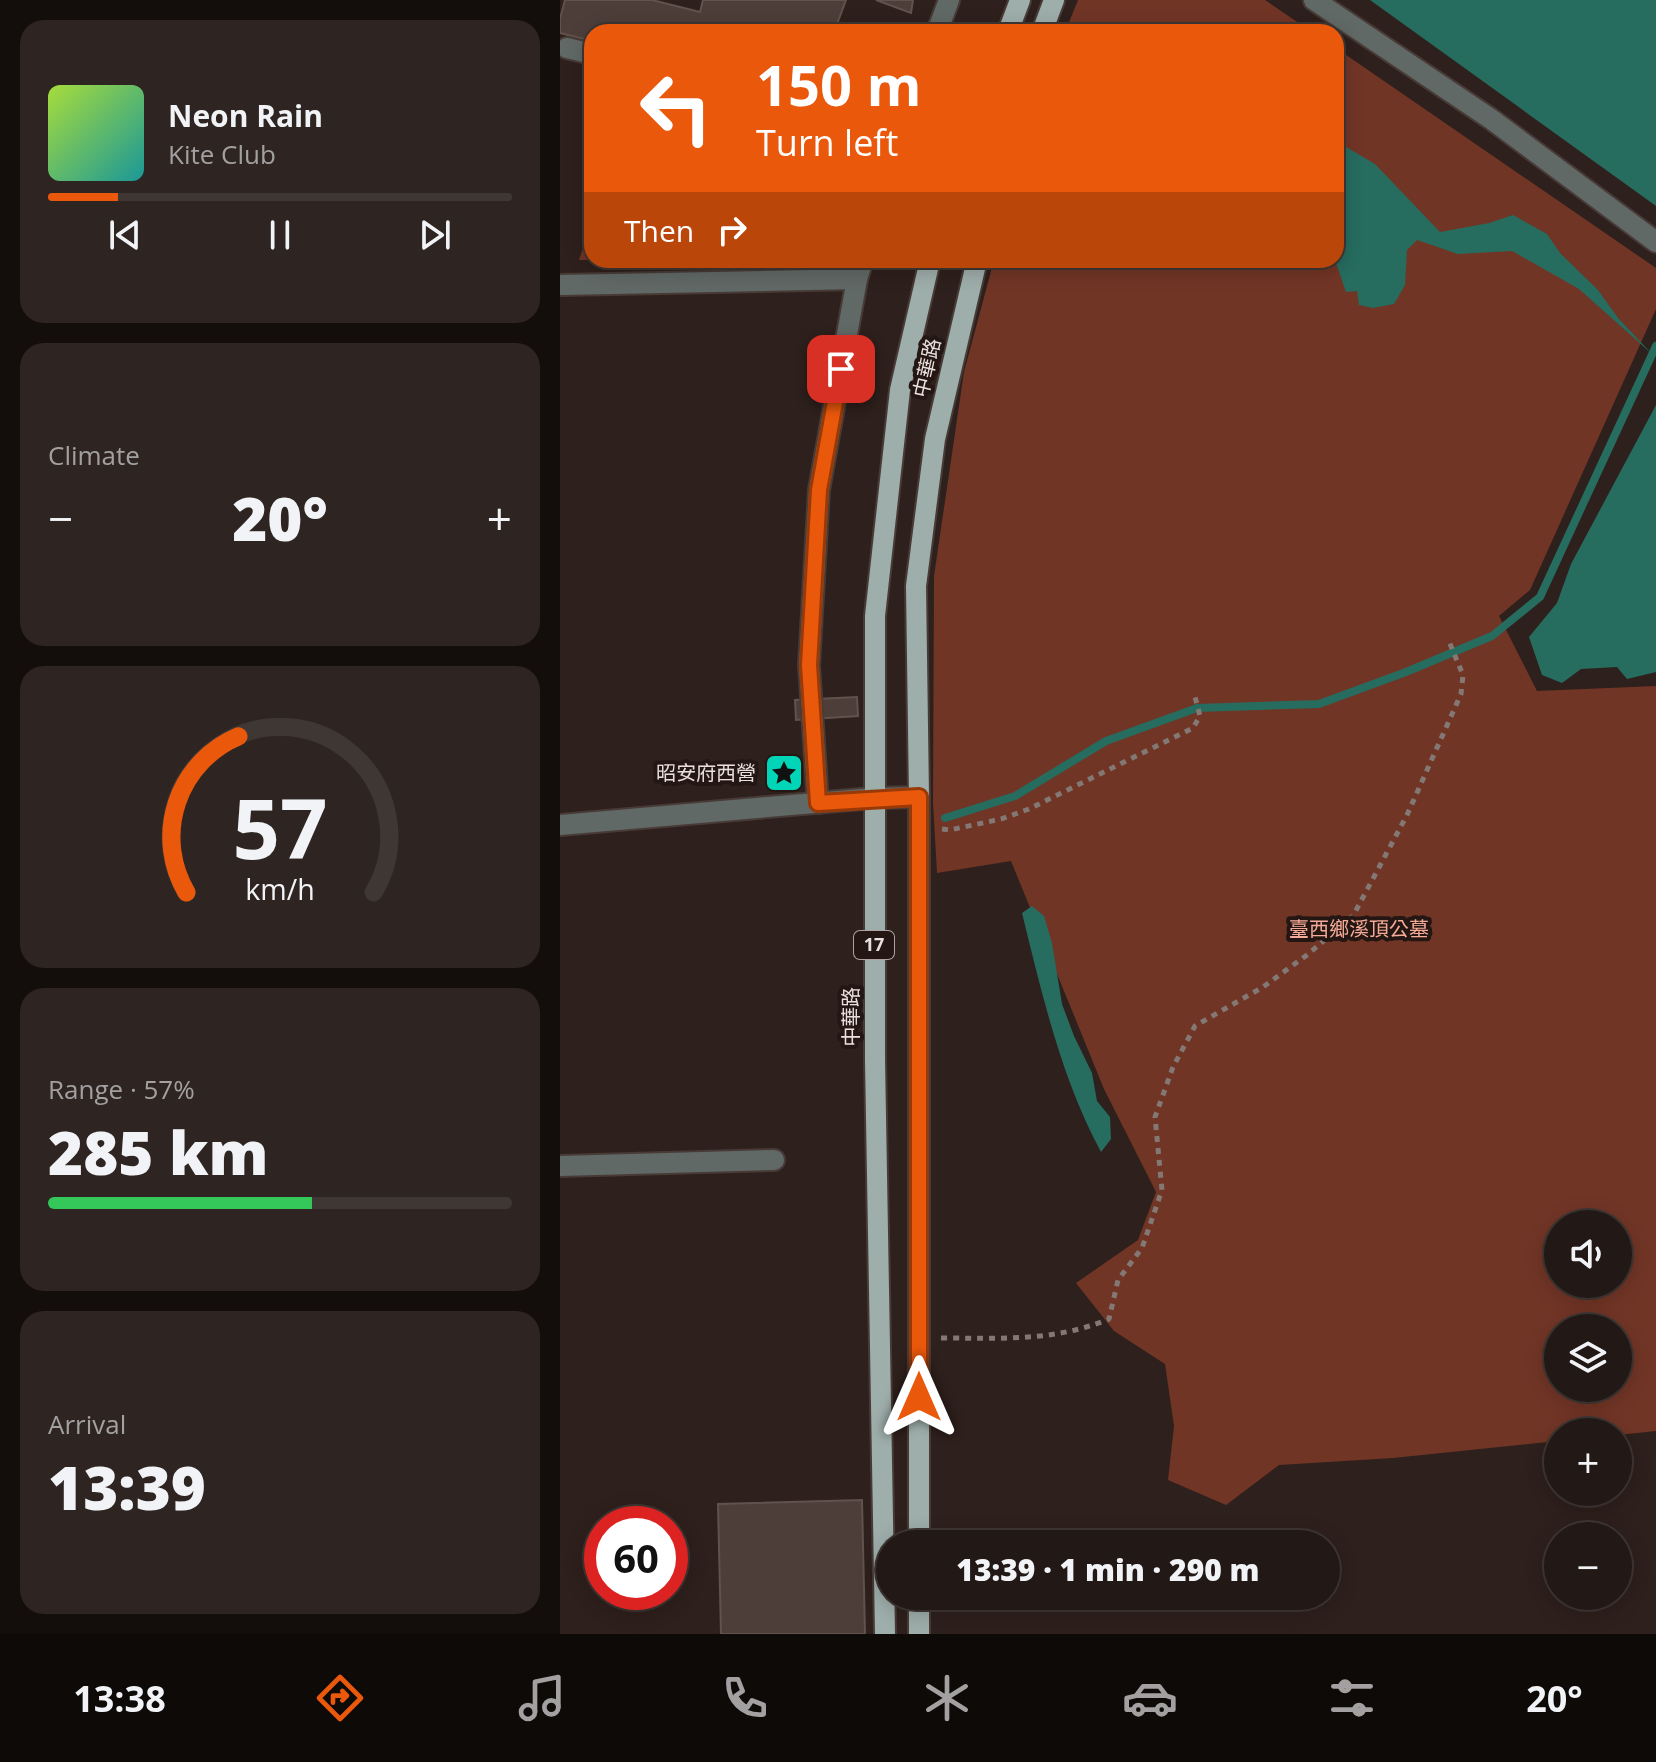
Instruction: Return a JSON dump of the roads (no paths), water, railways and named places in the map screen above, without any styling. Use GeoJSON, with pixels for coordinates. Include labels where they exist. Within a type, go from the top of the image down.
{"type":"FeatureCollection","features":[{"type":"Feature","properties":{"kind":"main road"},"geometry":{"type":"LineString","coordinates":[[1011,24],[1020,0]]}},
{"type":"Feature","properties":{"kind":"main road"},"geometry":{"type":"LineString","coordinates":[[1045,24],[1054,0]]}},
{"type":"Feature","properties":{"kind":"main road","name":"中華路"},"geometry":{"type":"LineString","coordinates":[[885,1634],[873,798],[875,616],[900,390],[928,268]]}},
{"type":"Feature","properties":{"kind":"main road","name":"中華路"},"geometry":{"type":"LineString","coordinates":[[919,1530],[916,586],[935,439],[975,268]]}},
{"type":"Feature","properties":{"kind":"main road"},"geometry":{"type":"LineString","coordinates":[[919,1610],[919,1634]]}},
{"type":"Feature","properties":{"kind":"street"},"geometry":{"type":"LineString","coordinates":[[940,24],[949,0]]}},
{"type":"Feature","properties":{"kind":"street"},"geometry":{"type":"LineString","coordinates":[[1314,0],[1491,119],[1656,242]]}},
{"type":"Feature","properties":{"kind":"street"},"geometry":{"type":"LineString","coordinates":[[567,48],[584,52]]}},
{"type":"Feature","properties":{"kind":"street"},"geometry":{"type":"LineString","coordinates":[[560,285],[860,270],[819,490],[809,665],[818,803]]}},
{"type":"Feature","properties":{"kind":"street"},"geometry":{"type":"LineString","coordinates":[[560,825],[873,798],[919,797]]}},
{"type":"Feature","properties":{"kind":"street"},"geometry":{"type":"LineString","coordinates":[[560,1166],[774,1160]]}},
{"type":"Feature","properties":{"kind":"water"},"geometry":{"type":"Polygon","coordinates":[[[1370,0],[1656,0],[1656,206],[1370,0]]]}},
{"type":"Feature","properties":{"kind":"water"},"geometry":{"type":"Polygon","coordinates":[[[1344,146],[1375,164],[1440,232],[1513,215],[1547,234],[1560,253],[1598,290],[1618,318],[1652,354],[1579,289],[1512,251],[1458,254],[1417,240],[1407,250],[1405,285],[1394,304],[1373,308],[1359,305],[1357,291],[1346,292],[1338,268],[1344,268],[1344,146]]]}},
{"type":"Feature","properties":{"kind":"water"},"geometry":{"type":"Polygon","coordinates":[[[1656,405],[1656,672],[1627,679],[1617,667],[1581,669],[1562,683],[1542,675],[1529,637],[1557,603],[1571,564],[1656,405]]]}},
{"type":"Feature","properties":{"kind":"water"},"geometry":{"type":"Polygon","coordinates":[[[1032,906],[1044,916],[1052,943],[1062,1004],[1092,1073],[1097,1101],[1110,1117],[1111,1139],[1101,1152],[1075,1095],[1045,1005],[1022,913],[1032,906]]]}},
{"type":"Feature","properties":{"kind":"waterway"},"geometry":{"type":"LineString","coordinates":[[945,818],[1015,796],[1106,741],[1197,708],[1319,704],[1492,636],[1540,597],[1656,346]]}},
{"type":"Feature","properties":{"kind":"place","name":"昭安府西營"},"geometry":{"type":"Point","coordinates":[784,773]}},
{"type":"Feature","properties":{"kind":"park label","name":"臺西鄉溪頂公墓"},"geometry":{"type":"Point","coordinates":[1359,929]}}]}
